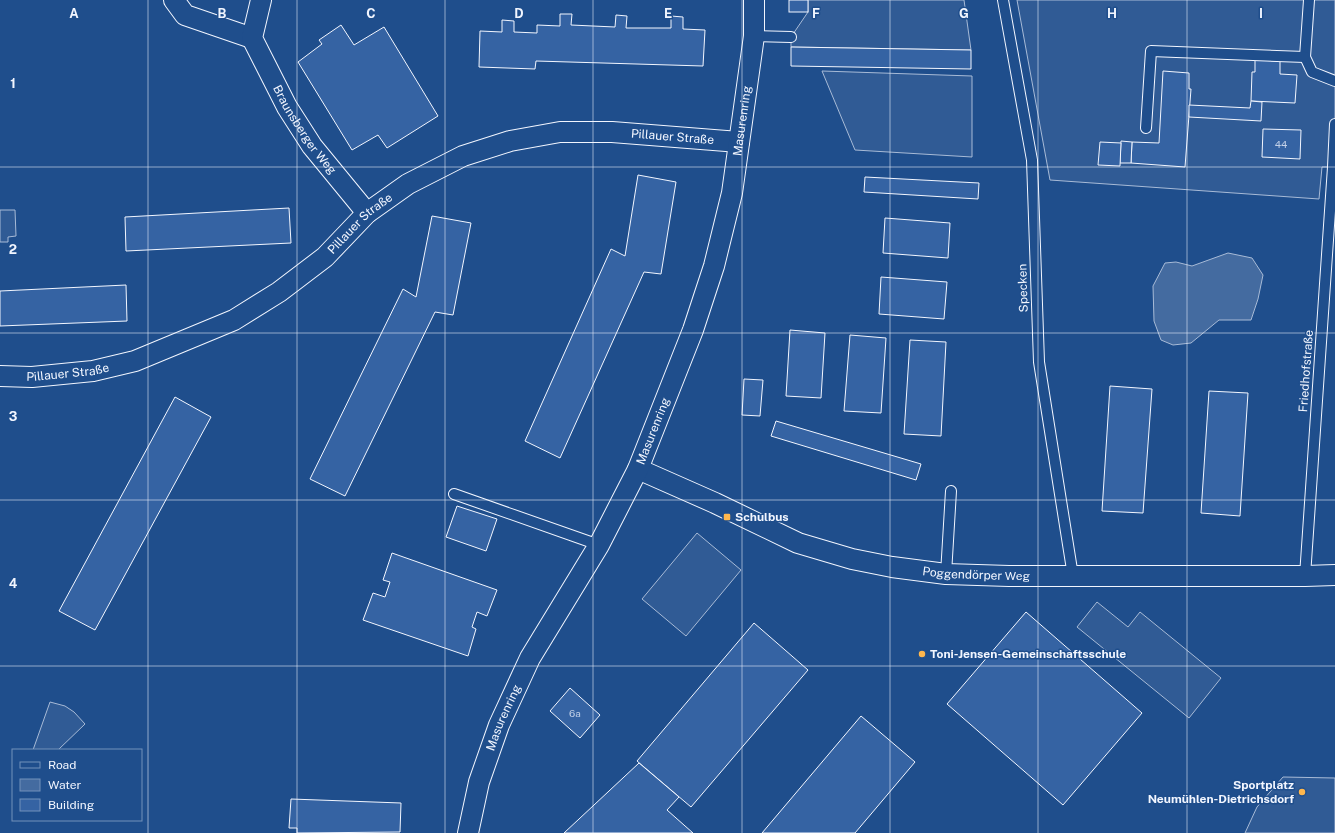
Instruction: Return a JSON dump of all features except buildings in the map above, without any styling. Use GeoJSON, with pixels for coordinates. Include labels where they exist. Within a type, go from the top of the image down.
{"type":"FeatureCollection","features":[{"type":"Feature","properties":{"kind":"street"},"geometry":{"type":"LineString","coordinates":[[174,0],[185,15],[252,38],[261,0]]}},
{"type":"Feature","properties":{"kind":"street","name":"Masurenring"},"geometry":{"type":"LineString","coordinates":[[468,833],[479,782],[498,725],[522,674],[599,545],[638,469],[693,330],[714,266],[732,193],[754,36],[754,0]]}},
{"type":"Feature","properties":{"kind":"street","name":"Braunsberger Weg"},"geometry":{"type":"LineString","coordinates":[[252,38],[287,107],[312,146],[367,213]]}},
{"type":"Feature","properties":{"kind":"street","name":"Pillauer Straße"},"geometry":{"type":"LineString","coordinates":[[0,376],[32,376],[92,371],[135,361],[234,320],[279,292],[326,257],[367,213],[408,184],[463,156],[510,141],[560,132],[612,132],[740,142]]}},
{"type":"Feature","properties":{"kind":"street","name":"Poggendörper Weg"},"geometry":{"type":"LineString","coordinates":[[638,469],[715,503],[798,543],[852,559],[892,568],[946,574],[1009,576],[1305,576],[1335,574]]}},
{"type":"Feature","properties":{"kind":"lane","name":"Specken"},"geometry":{"type":"LineString","coordinates":[[1003,0],[1032,160],[1039,362],[1073,576]]}},
{"type":"Feature","properties":{"kind":"lane"},"geometry":{"type":"LineString","coordinates":[[1309,0],[1305,57],[1312,72],[1335,82]]}},
{"type":"Feature","properties":{"kind":"lane"},"geometry":{"type":"LineString","coordinates":[[754,36],[791,37]]}},
{"type":"Feature","properties":{"kind":"lane"},"geometry":{"type":"LineString","coordinates":[[1146,128],[1151,51],[1305,57]]}},
{"type":"Feature","properties":{"kind":"lane","name":"Friedhofstraße"},"geometry":{"type":"LineString","coordinates":[[1305,576],[1335,124]]}},
{"type":"Feature","properties":{"kind":"lane"},"geometry":{"type":"LineString","coordinates":[[946,574],[951,491]]}},
{"type":"Feature","properties":{"kind":"lane"},"geometry":{"type":"LineString","coordinates":[[454,494],[599,545]]}},
{"type":"Feature","properties":{"kind":"shaded area"},"geometry":{"type":"Polygon","coordinates":[[[808,0],[964,0],[971,50],[791,47],[791,37],[808,12],[808,0]]]}},
{"type":"Feature","properties":{"kind":"shaded area"},"geometry":{"type":"Polygon","coordinates":[[[1017,0],[1335,0],[1335,167],[1322,167],[1319,199],[1050,180],[1017,0]]]}},
{"type":"Feature","properties":{"kind":"shaded area"},"geometry":{"type":"Polygon","coordinates":[[[822,71],[972,76],[972,157],[855,150],[822,71]]]}},
{"type":"Feature","properties":{"kind":"shaded area"},"geometry":{"type":"Polygon","coordinates":[[[0,210],[15,210],[16,236],[8,237],[8,242],[0,242],[0,210]]]}},
{"type":"Feature","properties":{"kind":"shaded area"},"geometry":{"type":"Polygon","coordinates":[[[697,533],[741,570],[686,636],[642,599],[697,533]]]}},
{"type":"Feature","properties":{"kind":"shaded area"},"geometry":{"type":"Polygon","coordinates":[[[1097,602],[1128,627],[1140,612],[1221,678],[1189,718],[1077,627],[1097,602]]]}},
{"type":"Feature","properties":{"kind":"shaded area"},"geometry":{"type":"Polygon","coordinates":[[[50,702],[65,706],[74,712],[85,724],[59,749],[33,749],[50,702]]]}},
{"type":"Feature","properties":{"kind":"shaded area","name":"Sportplatz Neumühlen-Dietrichsdorf"},"geometry":{"type":"Polygon","coordinates":[[[1283,777],[1335,778],[1335,833],[1245,833],[1257,807],[1283,777]]]}},
{"type":"Feature","properties":{"kind":"water"},"geometry":{"type":"Polygon","coordinates":[[[1228,253],[1252,258],[1263,275],[1258,299],[1251,320],[1219,320],[1191,343],[1173,345],[1161,340],[1154,321],[1153,286],[1165,263],[1176,262],[1192,266],[1228,253]]]}},
{"type":"Feature","properties":{"kind":"place","name":"Schulbus"},"geometry":{"type":"Point","coordinates":[727,517]}},
{"type":"Feature","properties":{"kind":"place","name":"Toni-Jensen-Gemeinschaftsschule"},"geometry":{"type":"Point","coordinates":[922,654]}},
{"type":"Feature","properties":{"kind":"place","name":"Sportplatz Neumühlen-Dietrichsdorf"},"geometry":{"type":"Point","coordinates":[1302,792]}}]}
